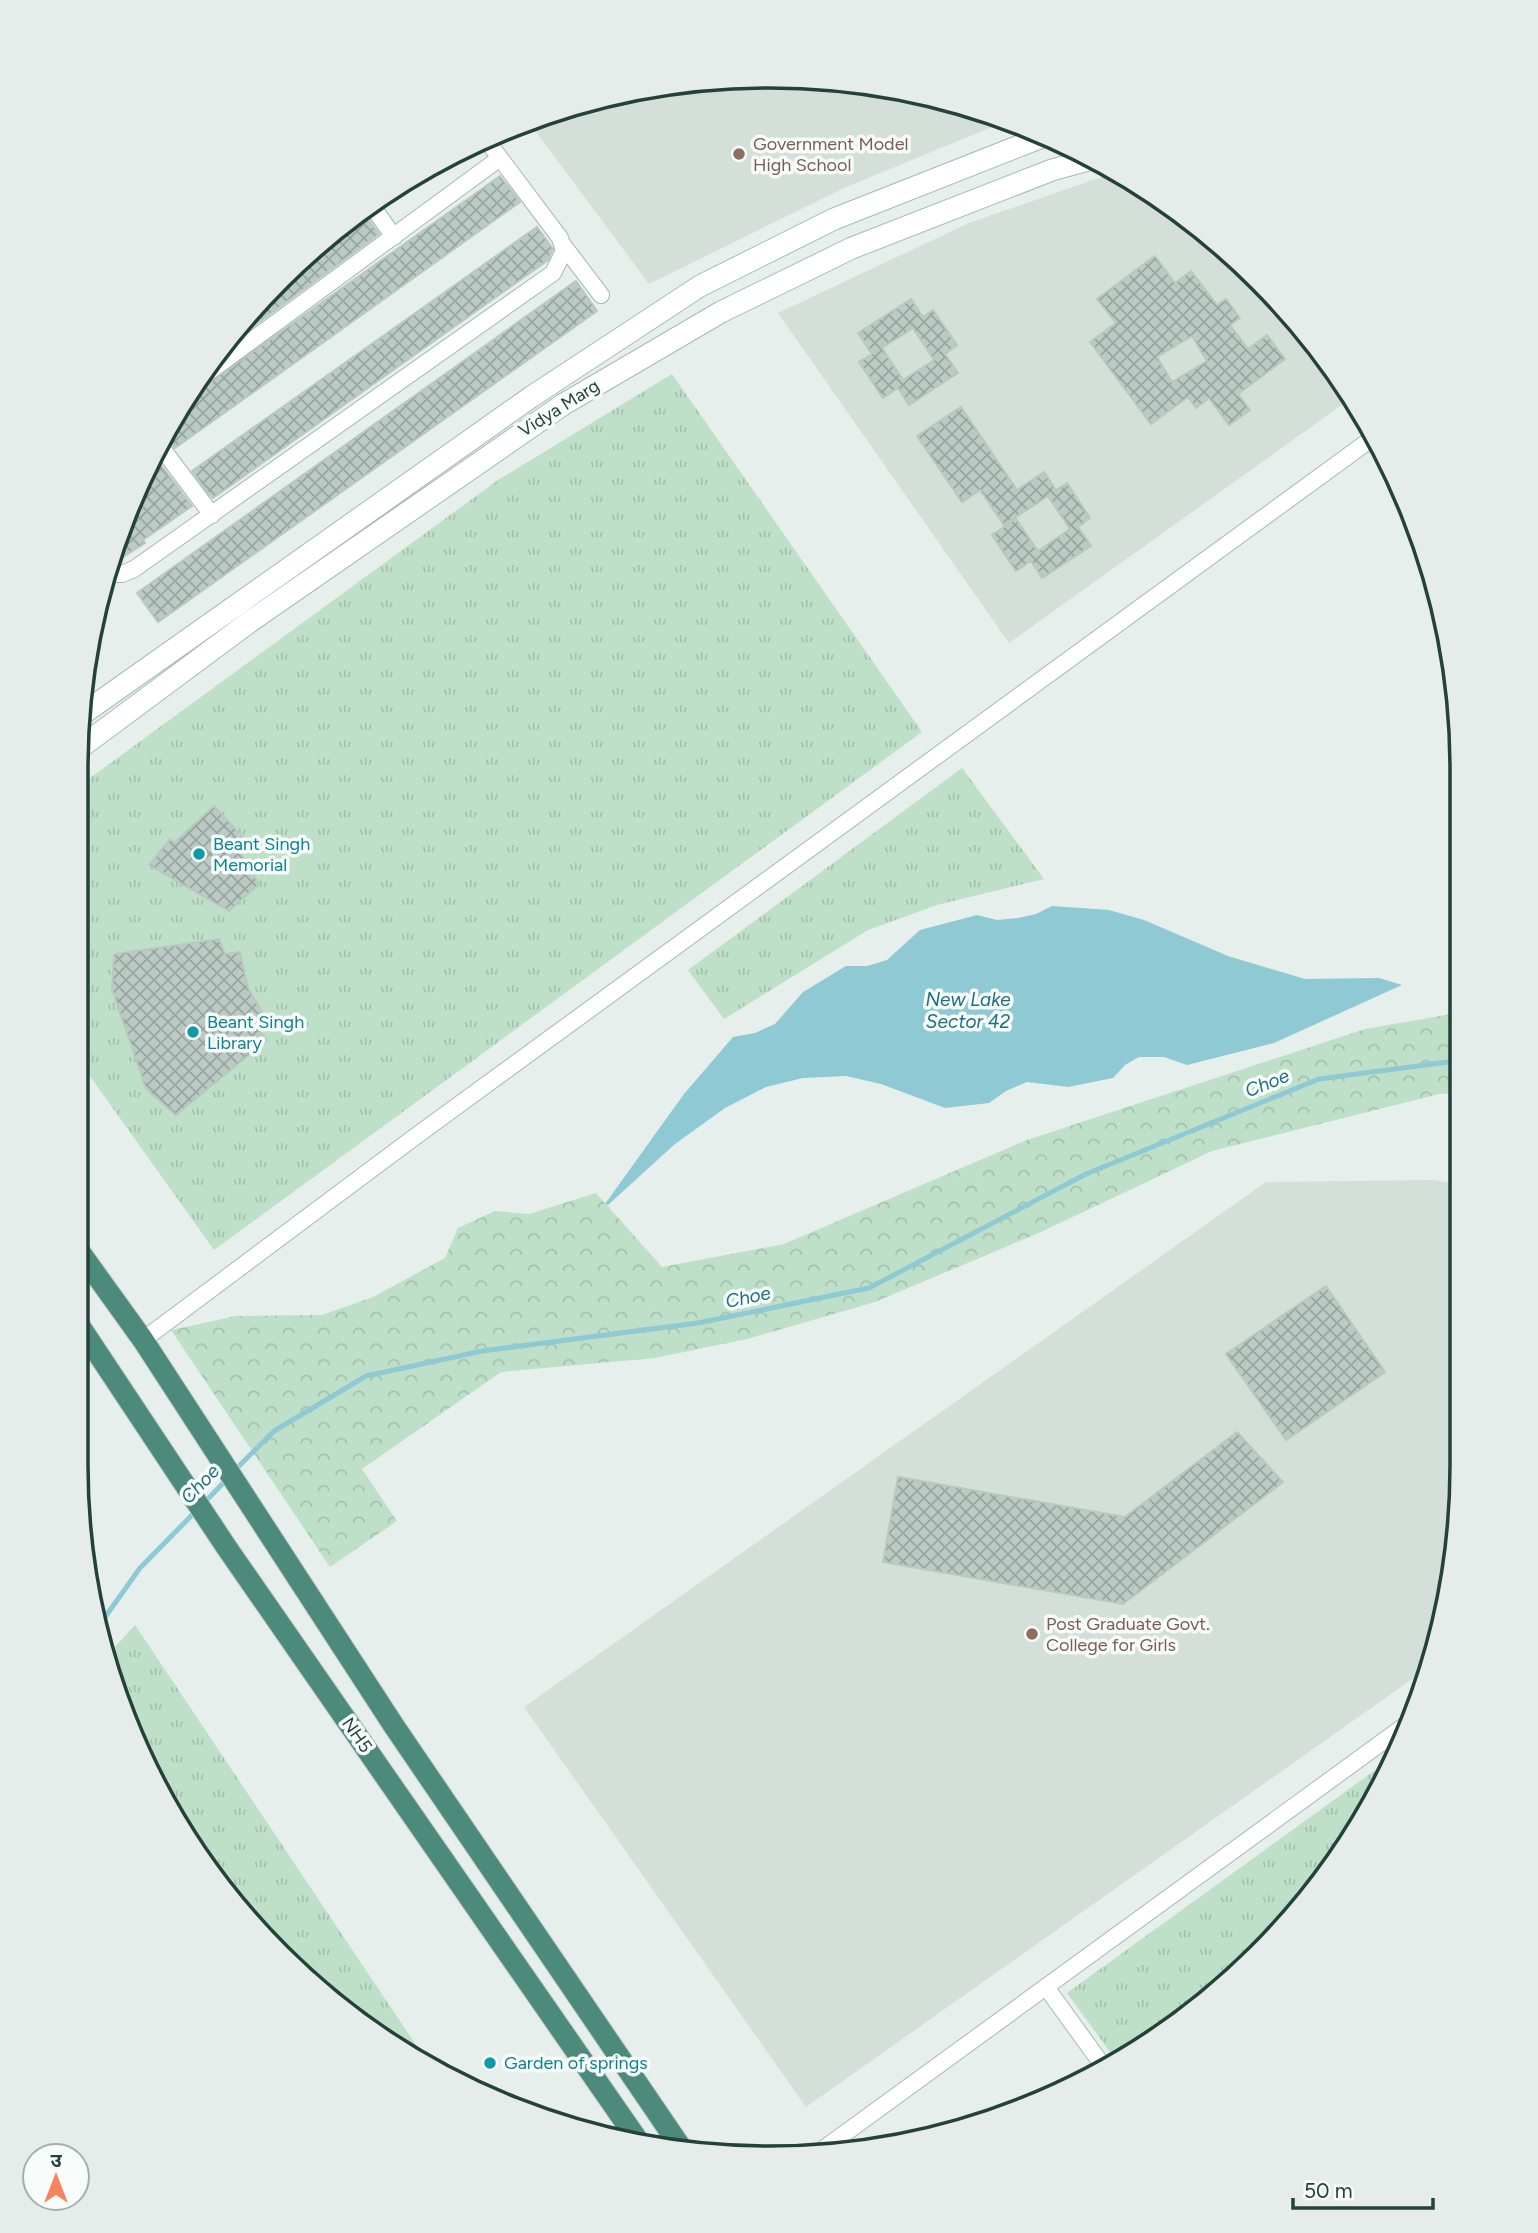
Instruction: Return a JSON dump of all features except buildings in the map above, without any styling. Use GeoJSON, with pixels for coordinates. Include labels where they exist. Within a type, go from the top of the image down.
{"type":"FeatureCollection","features":[{"type":"Feature","properties":{"kind":"highway","name":"NH5"},"geometry":{"type":"LineString","coordinates":[[88,1263],[143,1340],[394,1726],[675,2139]]}},
{"type":"Feature","properties":{"kind":"highway","name":"NH5"},"geometry":{"type":"LineString","coordinates":[[88,1338],[226,1548],[631,2131]]}},
{"type":"Feature","properties":{"kind":"main road","name":"Vidya Marg"},"geometry":{"type":"LineString","coordinates":[[90,708],[531,397],[700,286],[834,219],[1033,140]]}},
{"type":"Feature","properties":{"kind":"main road","name":"Vidya Marg"},"geometry":{"type":"LineString","coordinates":[[89,741],[259,615],[553,410],[721,312],[852,248],[1052,170],[1079,163]]}},
{"type":"Feature","properties":{"kind":"street"},"geometry":{"type":"LineString","coordinates":[[492,147],[549,221],[563,245],[601,295]]}},
{"type":"Feature","properties":{"kind":"street"},"geometry":{"type":"LineString","coordinates":[[222,363],[500,158]]}},
{"type":"Feature","properties":{"kind":"street"},"geometry":{"type":"LineString","coordinates":[[376,212],[394,237]]}},
{"type":"Feature","properties":{"kind":"street"},"geometry":{"type":"LineString","coordinates":[[117,574],[134,569],[544,282],[559,266],[563,245]]}},
{"type":"Feature","properties":{"kind":"street"},"geometry":{"type":"LineString","coordinates":[[143,1340],[416,1136],[1367,442]]}},
{"type":"Feature","properties":{"kind":"street"},"geometry":{"type":"LineString","coordinates":[[166,453],[212,515]]}},
{"type":"Feature","properties":{"kind":"street"},"geometry":{"type":"LineString","coordinates":[[833,2142],[1395,1732]]}},
{"type":"Feature","properties":{"kind":"street"},"geometry":{"type":"LineString","coordinates":[[1046,1987],[1099,2060]]}},
{"type":"Feature","properties":{"kind":"shaded area","name":"Government Model High School"},"geometry":{"type":"Polygon","coordinates":[[[769,88],[858,93],[945,111],[994,126],[844,188],[649,284],[534,130],[593,111],[680,93],[769,88]]]}},
{"type":"Feature","properties":{"kind":"shaded area"},"geometry":{"type":"Polygon","coordinates":[[[1104,176],[1148,202],[1184,228],[1251,287],[1310,354],[1344,403],[1009,643],[778,313],[969,223],[1104,176]]]}},
{"type":"Feature","properties":{"kind":"shaded area","name":"Post Graduate Govt. College for Girls"},"geometry":{"type":"Polygon","coordinates":[[[1434,1180],[1450,1183],[1449,1509],[1437,1597],[1416,1676],[806,2107],[524,1707],[1266,1182],[1434,1180]]]}},
{"type":"Feature","properties":{"kind":"green space"},"geometry":{"type":"Polygon","coordinates":[[[672,374],[922,732],[214,1250],[88,1073],[88,780],[498,480],[672,374]]]}},
{"type":"Feature","properties":{"kind":"green space"},"geometry":{"type":"Polygon","coordinates":[[[962,768],[1044,879],[937,905],[868,930],[724,1019],[688,970],[962,768]]]}},
{"type":"Feature","properties":{"kind":"green space"},"geometry":{"type":"Polygon","coordinates":[[[1450,1014],[1450,1094],[1439,1094],[1212,1151],[1041,1232],[875,1302],[747,1339],[655,1358],[501,1372],[362,1469],[397,1521],[330,1567],[171,1330],[236,1316],[322,1315],[373,1297],[445,1258],[458,1228],[495,1211],[529,1214],[596,1193],[662,1267],[784,1244],[1027,1140],[1365,1029],[1450,1014]]]}},
{"type":"Feature","properties":{"kind":"green space"},"geometry":{"type":"Polygon","coordinates":[[[135,1625],[418,2048],[354,2005],[320,1976],[287,1946],[228,1879],[202,1843],[158,1765],[139,1725],[114,1649],[135,1625]]]}},
{"type":"Feature","properties":{"kind":"green space"},"geometry":{"type":"Polygon","coordinates":[[[1379,1768],[1336,1843],[1310,1879],[1251,1946],[1184,2005],[1111,2053],[1067,1993],[1379,1768]]]}},
{"type":"Feature","properties":{"kind":"water","name":"New Lake Sector 42"},"geometry":{"type":"Polygon","coordinates":[[[1052,906],[1109,910],[1144,920],[1228,956],[1305,979],[1379,978],[1402,985],[1274,1043],[1187,1065],[1164,1057],[1139,1057],[1125,1065],[1113,1078],[1068,1087],[1027,1082],[1006,1091],[989,1103],[945,1108],[881,1084],[846,1076],[803,1078],[766,1087],[725,1108],[675,1144],[608,1205],[605,1204],[684,1094],[733,1037],[755,1033],[775,1024],[803,992],[846,966],[867,966],[887,960],[920,930],[977,915],[997,920],[1018,918],[1036,914],[1052,906]]]}},
{"type":"Feature","properties":{"kind":"waterway","name":"Choe"},"geometry":{"type":"LineString","coordinates":[[234,1471],[274,1431],[366,1376],[482,1351],[698,1323],[869,1288],[1086,1174],[1319,1079],[1450,1062]]}},
{"type":"Feature","properties":{"kind":"waterway","name":"Choe"},"geometry":{"type":"LineString","coordinates":[[203,1504],[228,1478]]}},
{"type":"Feature","properties":{"kind":"waterway","name":"Choe"},"geometry":{"type":"LineString","coordinates":[[106,1616],[140,1568],[196,1511]]}},
{"type":"Feature","properties":{"kind":"place","name":"Government Model High School"},"geometry":{"type":"Point","coordinates":[739,154]}},
{"type":"Feature","properties":{"kind":"place","name":"Beant Singh Memorial"},"geometry":{"type":"Point","coordinates":[199,854]}},
{"type":"Feature","properties":{"kind":"place","name":"Beant Singh Library"},"geometry":{"type":"Point","coordinates":[193,1032]}},
{"type":"Feature","properties":{"kind":"place","name":"Post Graduate Govt. College for Girls"},"geometry":{"type":"Point","coordinates":[1032,1634]}},
{"type":"Feature","properties":{"kind":"place","name":"Garden of springs"},"geometry":{"type":"Point","coordinates":[490,2063]}}]}
